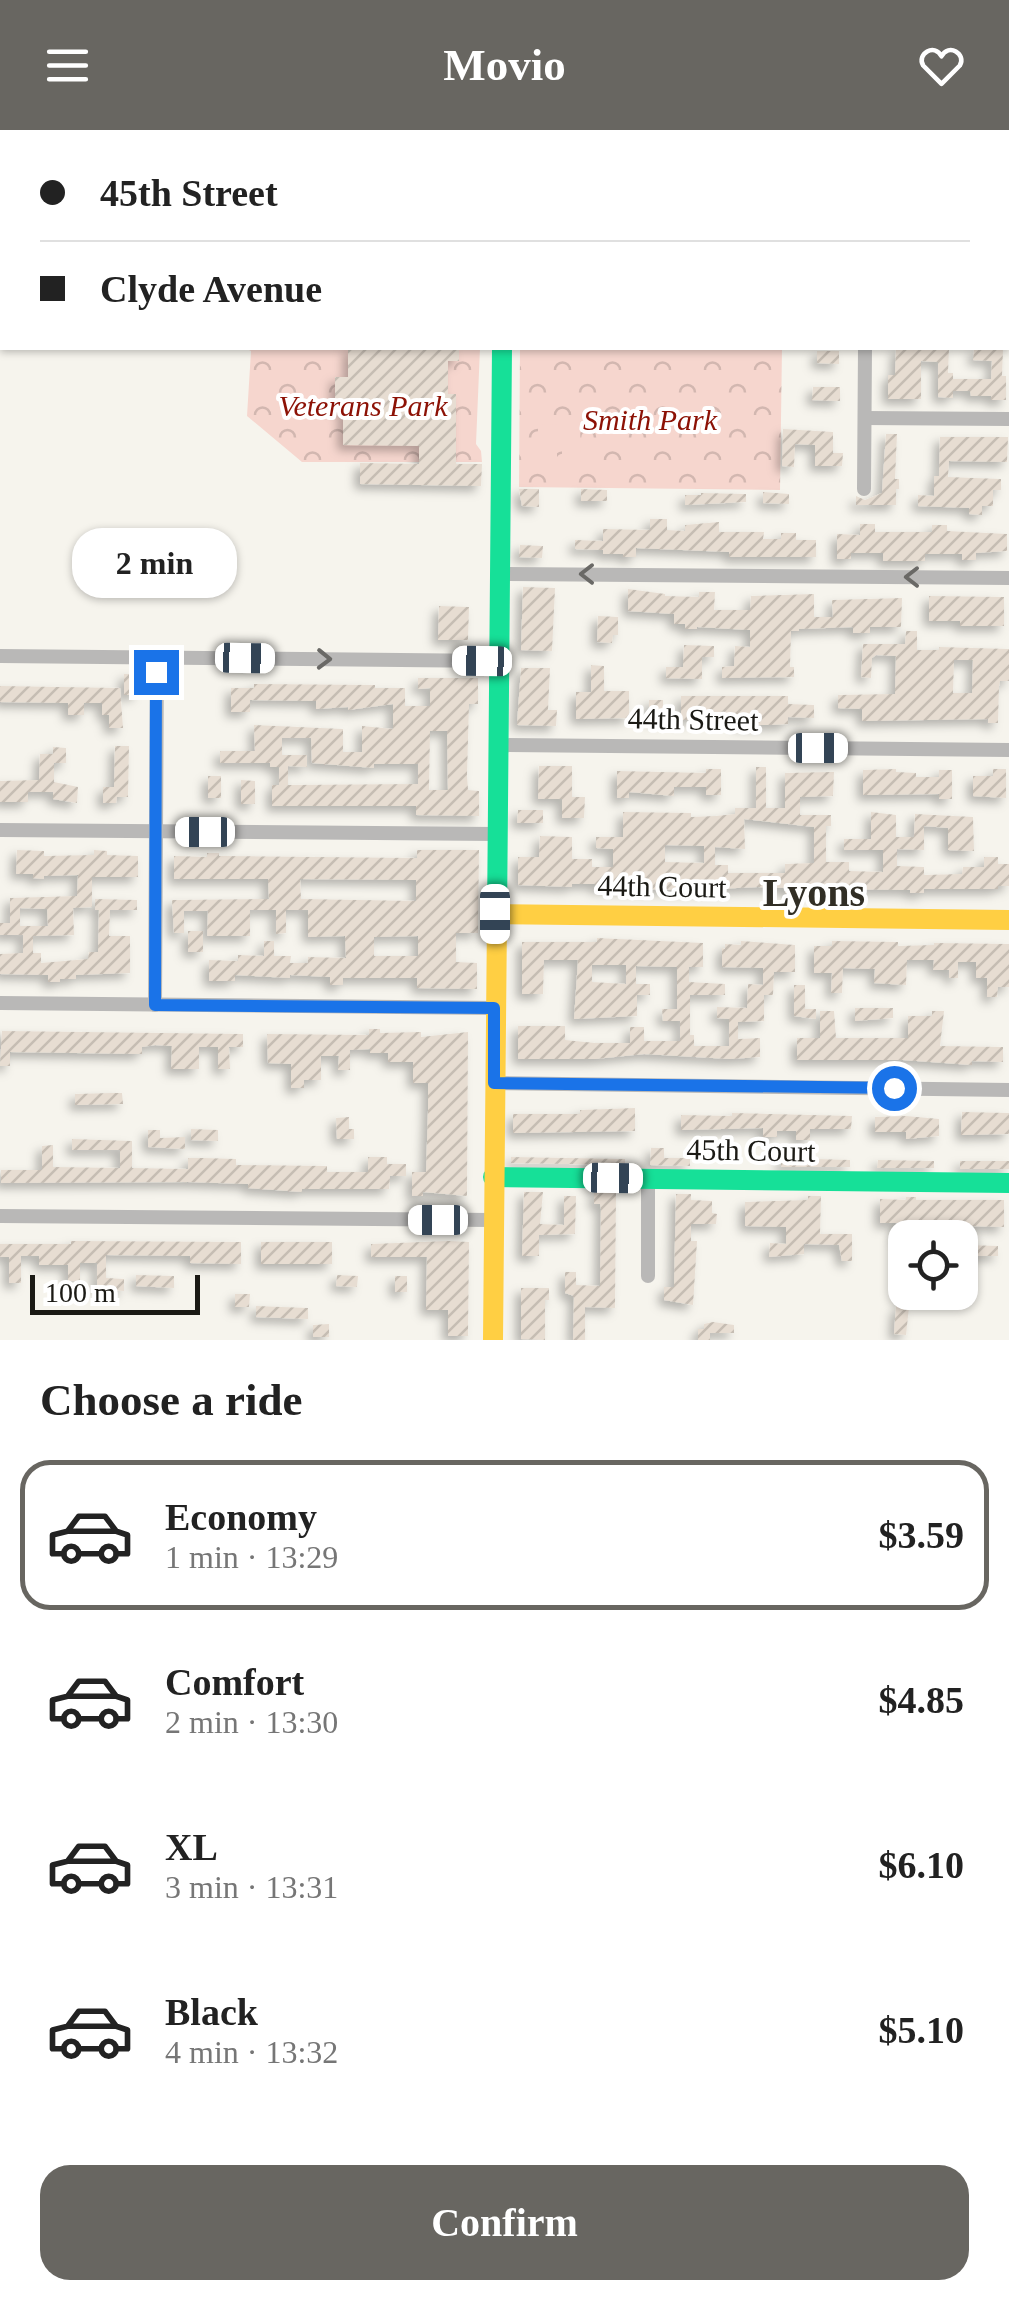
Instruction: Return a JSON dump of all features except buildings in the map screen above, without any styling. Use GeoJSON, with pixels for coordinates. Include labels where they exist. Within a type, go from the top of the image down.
{"type":"FeatureCollection","features":[{"type":"Feature","properties":{"kind":"street"},"geometry":{"type":"LineString","coordinates":[[492,1340],[502,350]]}},
{"type":"Feature","properties":{"kind":"street"},"geometry":{"type":"LineString","coordinates":[[864,490],[865,350]]}},
{"type":"Feature","properties":{"kind":"street"},"geometry":{"type":"LineString","coordinates":[[865,418],[1009,419]]}},
{"type":"Feature","properties":{"kind":"street"},"geometry":{"type":"LineString","coordinates":[[499,574],[1009,578]]}},
{"type":"Feature","properties":{"kind":"street"},"geometry":{"type":"LineString","coordinates":[[0,656],[498,661]]}},
{"type":"Feature","properties":{"kind":"street"},"geometry":{"type":"LineString","coordinates":[[155,1005],[157,657]]}},
{"type":"Feature","properties":{"kind":"street","name":"44th Street"},"geometry":{"type":"LineString","coordinates":[[497,745],[1009,750]]}},
{"type":"Feature","properties":{"kind":"street"},"geometry":{"type":"LineString","coordinates":[[0,830],[496,834]]}},
{"type":"Feature","properties":{"kind":"street","name":"44th Court"},"geometry":{"type":"LineString","coordinates":[[495,914],[1009,920]]}},
{"type":"Feature","properties":{"kind":"street"},"geometry":{"type":"LineString","coordinates":[[0,1004],[494,1008]]}},
{"type":"Feature","properties":{"kind":"street"},"geometry":{"type":"LineString","coordinates":[[494,1083],[1009,1090]]}},
{"type":"Feature","properties":{"kind":"street","name":"45th Court"},"geometry":{"type":"LineString","coordinates":[[493,1176],[1009,1183]]}},
{"type":"Feature","properties":{"kind":"street"},"geometry":{"type":"LineString","coordinates":[[648,1179],[648,1276]]}},
{"type":"Feature","properties":{"kind":"street"},"geometry":{"type":"LineString","coordinates":[[0,1216],[492,1220]]}},
{"type":"Feature","properties":{"kind":"green space","name":"Veterans Park"},"geometry":{"type":"Polygon","coordinates":[[[480,350],[476,444],[482,462],[302,462],[247,416],[251,351],[480,350]]]}},
{"type":"Feature","properties":{"kind":"green space","name":"Smith Park"},"geometry":{"type":"Polygon","coordinates":[[[520,350],[782,350],[780,490],[519,487],[520,350]]]}},
{"type":"Feature","properties":{"kind":"green space"},"geometry":{"type":"Polygon","coordinates":[[[557,424],[557,465],[538,465],[538,425],[557,424]]]}},
{"type":"Feature","properties":{"kind":"green space"},"geometry":{"type":"Polygon","coordinates":[[[562,424],[580,424],[581,464],[562,464],[562,424]]]}},
{"type":"Feature","properties":{"kind":"traffic: fast"},"geometry":{"type":"LineString","coordinates":[[497,918],[502,350]]}},
{"type":"Feature","properties":{"kind":"traffic: fast"},"geometry":{"type":"LineString","coordinates":[[493,1177],[1009,1183]]}},
{"type":"Feature","properties":{"kind":"traffic: slow"},"geometry":{"type":"LineString","coordinates":[[495,914],[1009,920]]}},
{"type":"Feature","properties":{"kind":"traffic: slow"},"geometry":{"type":"LineString","coordinates":[[493,1340],[497,918]]}},
{"type":"Feature","properties":{"kind":"district","name":"Lyons"},"geometry":{"type":"Point","coordinates":[814,892]}},
{"type":"Feature","properties":{"kind":"route"},"geometry":{"type":"LineString","coordinates":[[156,672],[155,1005],[494,1008],[494,1083],[894,1088]]}}]}
